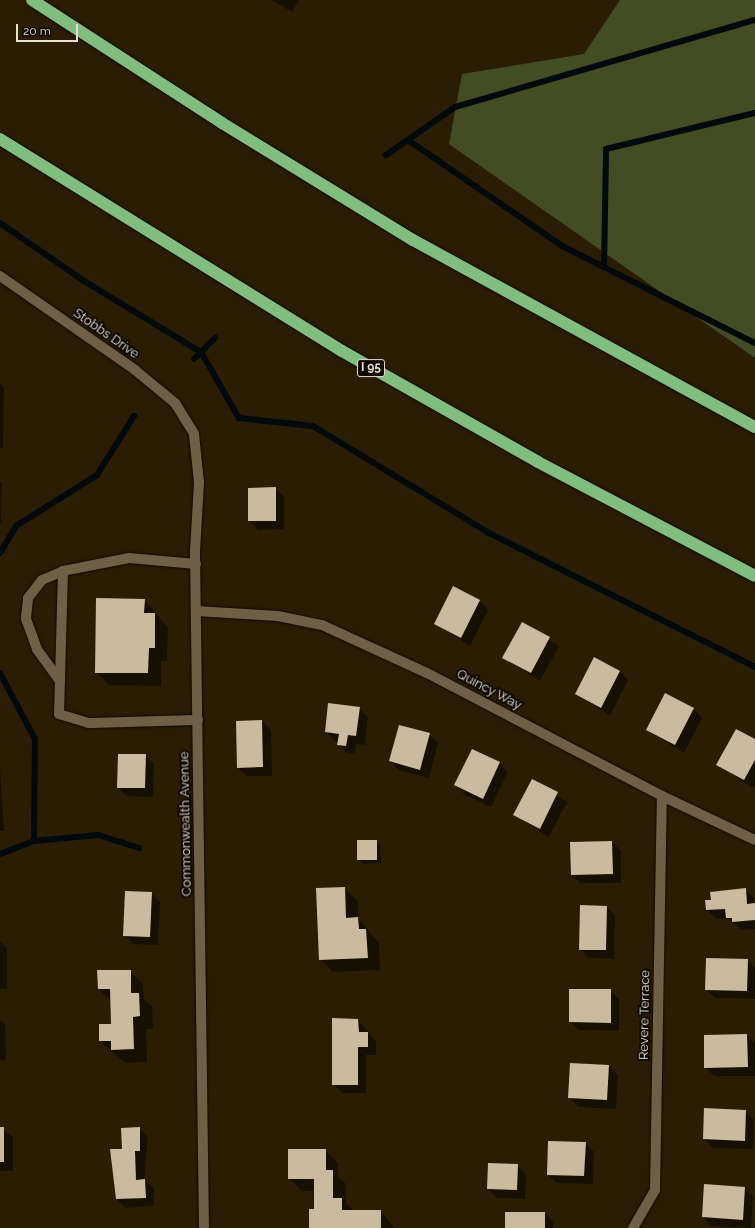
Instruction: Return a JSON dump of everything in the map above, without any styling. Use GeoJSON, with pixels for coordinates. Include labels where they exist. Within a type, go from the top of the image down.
{"type":"FeatureCollection","features":[{"type":"Feature","properties":{"kind":"highway"},"geometry":{"type":"LineString","coordinates":[[32,0],[407,236],[755,427]]}},
{"type":"Feature","properties":{"kind":"highway","name":"I 95"},"geometry":{"type":"LineString","coordinates":[[0,139],[349,355],[558,473],[755,576]]}},
{"type":"Feature","properties":{"kind":"street","name":"Stobbs Drive"},"geometry":{"type":"LineString","coordinates":[[0,276],[135,370],[175,403],[188,421]]}},
{"type":"Feature","properties":{"kind":"street","name":"Commonwealth Avenue"},"geometry":{"type":"LineString","coordinates":[[188,421],[194,434],[199,482],[196,611],[204,1228]]}},
{"type":"Feature","properties":{"kind":"street"},"geometry":{"type":"LineString","coordinates":[[60,680],[37,649],[26,618],[28,598],[42,580],[63,571],[129,558],[196,564]]}},
{"type":"Feature","properties":{"kind":"street"},"geometry":{"type":"LineString","coordinates":[[63,571],[59,714],[89,723],[198,720]]}},
{"type":"Feature","properties":{"kind":"street","name":"Quincy Way"},"geometry":{"type":"LineString","coordinates":[[196,611],[278,616],[322,625],[427,673],[662,796],[755,840]]}},
{"type":"Feature","properties":{"kind":"street","name":"Revere Terrace"},"geometry":{"type":"LineString","coordinates":[[633,1228],[655,1190],[662,796]]}},
{"type":"Feature","properties":{"kind":"green space"},"geometry":{"type":"Polygon","coordinates":[[[620,0],[755,0],[755,358],[449,144],[462,74],[584,54],[620,0]]]}},
{"type":"Feature","properties":{"kind":"building"},"geometry":{"type":"Polygon","coordinates":[[[276,487],[276,521],[248,521],[248,488],[276,487]]]}},
{"type":"Feature","properties":{"kind":"building"},"geometry":{"type":"Polygon","coordinates":[[[453,586],[480,600],[461,638],[434,624],[453,586]]]}},
{"type":"Feature","properties":{"kind":"building"},"geometry":{"type":"Polygon","coordinates":[[[96,598],[145,599],[144,613],[155,613],[155,648],[149,648],[148,673],[95,673],[96,598]]]}},
{"type":"Feature","properties":{"kind":"building"},"geometry":{"type":"Polygon","coordinates":[[[522,622],[550,637],[531,673],[502,658],[522,622]]]}},
{"type":"Feature","properties":{"kind":"building"},"geometry":{"type":"Polygon","coordinates":[[[594,657],[620,671],[601,708],[575,694],[594,657]]]}},
{"type":"Feature","properties":{"kind":"building"},"geometry":{"type":"Polygon","coordinates":[[[665,693],[694,708],[675,745],[646,730],[665,693]]]}},
{"type":"Feature","properties":{"kind":"building"},"geometry":{"type":"Polygon","coordinates":[[[328,703],[360,707],[356,736],[348,735],[346,746],[337,745],[339,734],[325,732],[328,703]]]}},
{"type":"Feature","properties":{"kind":"building"},"geometry":{"type":"Polygon","coordinates":[[[262,720],[263,767],[237,768],[236,721],[262,720]]]}},
{"type":"Feature","properties":{"kind":"building"},"geometry":{"type":"Polygon","coordinates":[[[399,725],[430,733],[420,770],[389,761],[399,725]]]}},
{"type":"Feature","properties":{"kind":"building"},"geometry":{"type":"Polygon","coordinates":[[[736,729],[755,739],[755,760],[744,780],[716,765],[736,729]]]}},
{"type":"Feature","properties":{"kind":"building"},"geometry":{"type":"Polygon","coordinates":[[[472,749],[500,762],[483,799],[454,785],[472,749]]]}},
{"type":"Feature","properties":{"kind":"building"},"geometry":{"type":"Polygon","coordinates":[[[118,754],[146,754],[145,788],[117,788],[118,754]]]}},
{"type":"Feature","properties":{"kind":"building"},"geometry":{"type":"Polygon","coordinates":[[[532,779],[558,792],[540,829],[513,815],[532,779]]]}},
{"type":"Feature","properties":{"kind":"building"},"geometry":{"type":"Polygon","coordinates":[[[357,840],[377,840],[377,860],[357,860],[357,840]]]}},
{"type":"Feature","properties":{"kind":"building"},"geometry":{"type":"Polygon","coordinates":[[[612,841],[613,874],[571,875],[570,842],[612,841]]]}},
{"type":"Feature","properties":{"kind":"building"},"geometry":{"type":"Polygon","coordinates":[[[345,887],[346,918],[358,917],[359,929],[366,929],[368,958],[319,960],[316,888],[345,887]]]}},
{"type":"Feature","properties":{"kind":"building"},"geometry":{"type":"Polygon","coordinates":[[[746,888],[747,904],[755,903],[755,920],[732,922],[732,918],[726,918],[725,909],[706,910],[705,900],[711,900],[710,892],[746,888]]]}},
{"type":"Feature","properties":{"kind":"building"},"geometry":{"type":"Polygon","coordinates":[[[125,891],[152,892],[150,937],[123,936],[125,891]]]}},
{"type":"Feature","properties":{"kind":"building"},"geometry":{"type":"Polygon","coordinates":[[[580,905],[607,906],[606,950],[579,950],[580,905]]]}},
{"type":"Feature","properties":{"kind":"building"},"geometry":{"type":"Polygon","coordinates":[[[706,958],[748,959],[747,991],[705,990],[706,958]]]}},
{"type":"Feature","properties":{"kind":"building"},"geometry":{"type":"Polygon","coordinates":[[[97,970],[131,970],[131,993],[139,993],[140,1016],[133,1017],[134,1049],[111,1050],[111,1041],[99,1041],[99,1024],[111,1024],[110,989],[98,989],[97,970]]]}},
{"type":"Feature","properties":{"kind":"building"},"geometry":{"type":"Polygon","coordinates":[[[569,989],[611,989],[611,1023],[569,1022],[569,989]]]}},
{"type":"Feature","properties":{"kind":"building"},"geometry":{"type":"Polygon","coordinates":[[[332,1018],[358,1019],[359,1032],[368,1032],[368,1047],[358,1047],[358,1085],[332,1085],[332,1018]]]}},
{"type":"Feature","properties":{"kind":"building"},"geometry":{"type":"Polygon","coordinates":[[[747,1034],[748,1067],[704,1068],[704,1035],[747,1034]]]}},
{"type":"Feature","properties":{"kind":"building"},"geometry":{"type":"Polygon","coordinates":[[[570,1063],[609,1065],[607,1100],[568,1098],[570,1063]]]}},
{"type":"Feature","properties":{"kind":"building"},"geometry":{"type":"Polygon","coordinates":[[[704,1108],[746,1110],[745,1141],[703,1139],[704,1108]]]}},
{"type":"Feature","properties":{"kind":"building"},"geometry":{"type":"Polygon","coordinates":[[[0,1127],[4,1127],[4,1162],[0,1162],[0,1127]]]}},
{"type":"Feature","properties":{"kind":"building"},"geometry":{"type":"Polygon","coordinates":[[[140,1127],[140,1151],[135,1151],[136,1180],[145,1179],[146,1198],[116,1199],[110,1149],[122,1149],[121,1128],[140,1127]]]}},
{"type":"Feature","properties":{"kind":"building"},"geometry":{"type":"Polygon","coordinates":[[[548,1141],[586,1142],[584,1176],[547,1175],[548,1141]]]}},
{"type":"Feature","properties":{"kind":"building"},"geometry":{"type":"Polygon","coordinates":[[[288,1149],[326,1149],[326,1170],[333,1170],[333,1198],[342,1198],[342,1210],[381,1210],[381,1228],[309,1228],[309,1209],[314,1209],[314,1179],[288,1179],[288,1149]]]}},
{"type":"Feature","properties":{"kind":"building"},"geometry":{"type":"Polygon","coordinates":[[[488,1163],[518,1164],[517,1190],[487,1189],[488,1163]]]}},
{"type":"Feature","properties":{"kind":"building"},"geometry":{"type":"Polygon","coordinates":[[[704,1184],[745,1187],[743,1220],[702,1217],[704,1184]]]}},
{"type":"Feature","properties":{"kind":"building"},"geometry":{"type":"Polygon","coordinates":[[[505,1212],[545,1212],[545,1228],[505,1228],[505,1212]]]}},
{"type":"Feature","properties":{"kind":"waterway"},"geometry":{"type":"LineString","coordinates":[[386,155],[455,107],[755,20]]}},
{"type":"Feature","properties":{"kind":"waterway"},"geometry":{"type":"LineString","coordinates":[[604,267],[606,149],[755,113]]}},
{"type":"Feature","properties":{"kind":"waterway"},"geometry":{"type":"LineString","coordinates":[[408,140],[562,246],[755,343]]}},
{"type":"Feature","properties":{"kind":"waterway"},"geometry":{"type":"LineString","coordinates":[[0,223],[84,281],[201,352],[239,418],[313,426],[487,532],[755,667]]}},
{"type":"Feature","properties":{"kind":"waterway"},"geometry":{"type":"LineString","coordinates":[[194,359],[215,338]]}},
{"type":"Feature","properties":{"kind":"waterway"},"geometry":{"type":"LineString","coordinates":[[0,553],[16,526],[97,475],[134,416]]}},
{"type":"Feature","properties":{"kind":"waterway"},"geometry":{"type":"LineString","coordinates":[[0,673],[35,739],[34,841],[0,854]]}},
{"type":"Feature","properties":{"kind":"waterway"},"geometry":{"type":"LineString","coordinates":[[34,841],[98,835],[139,848]]}}]}
